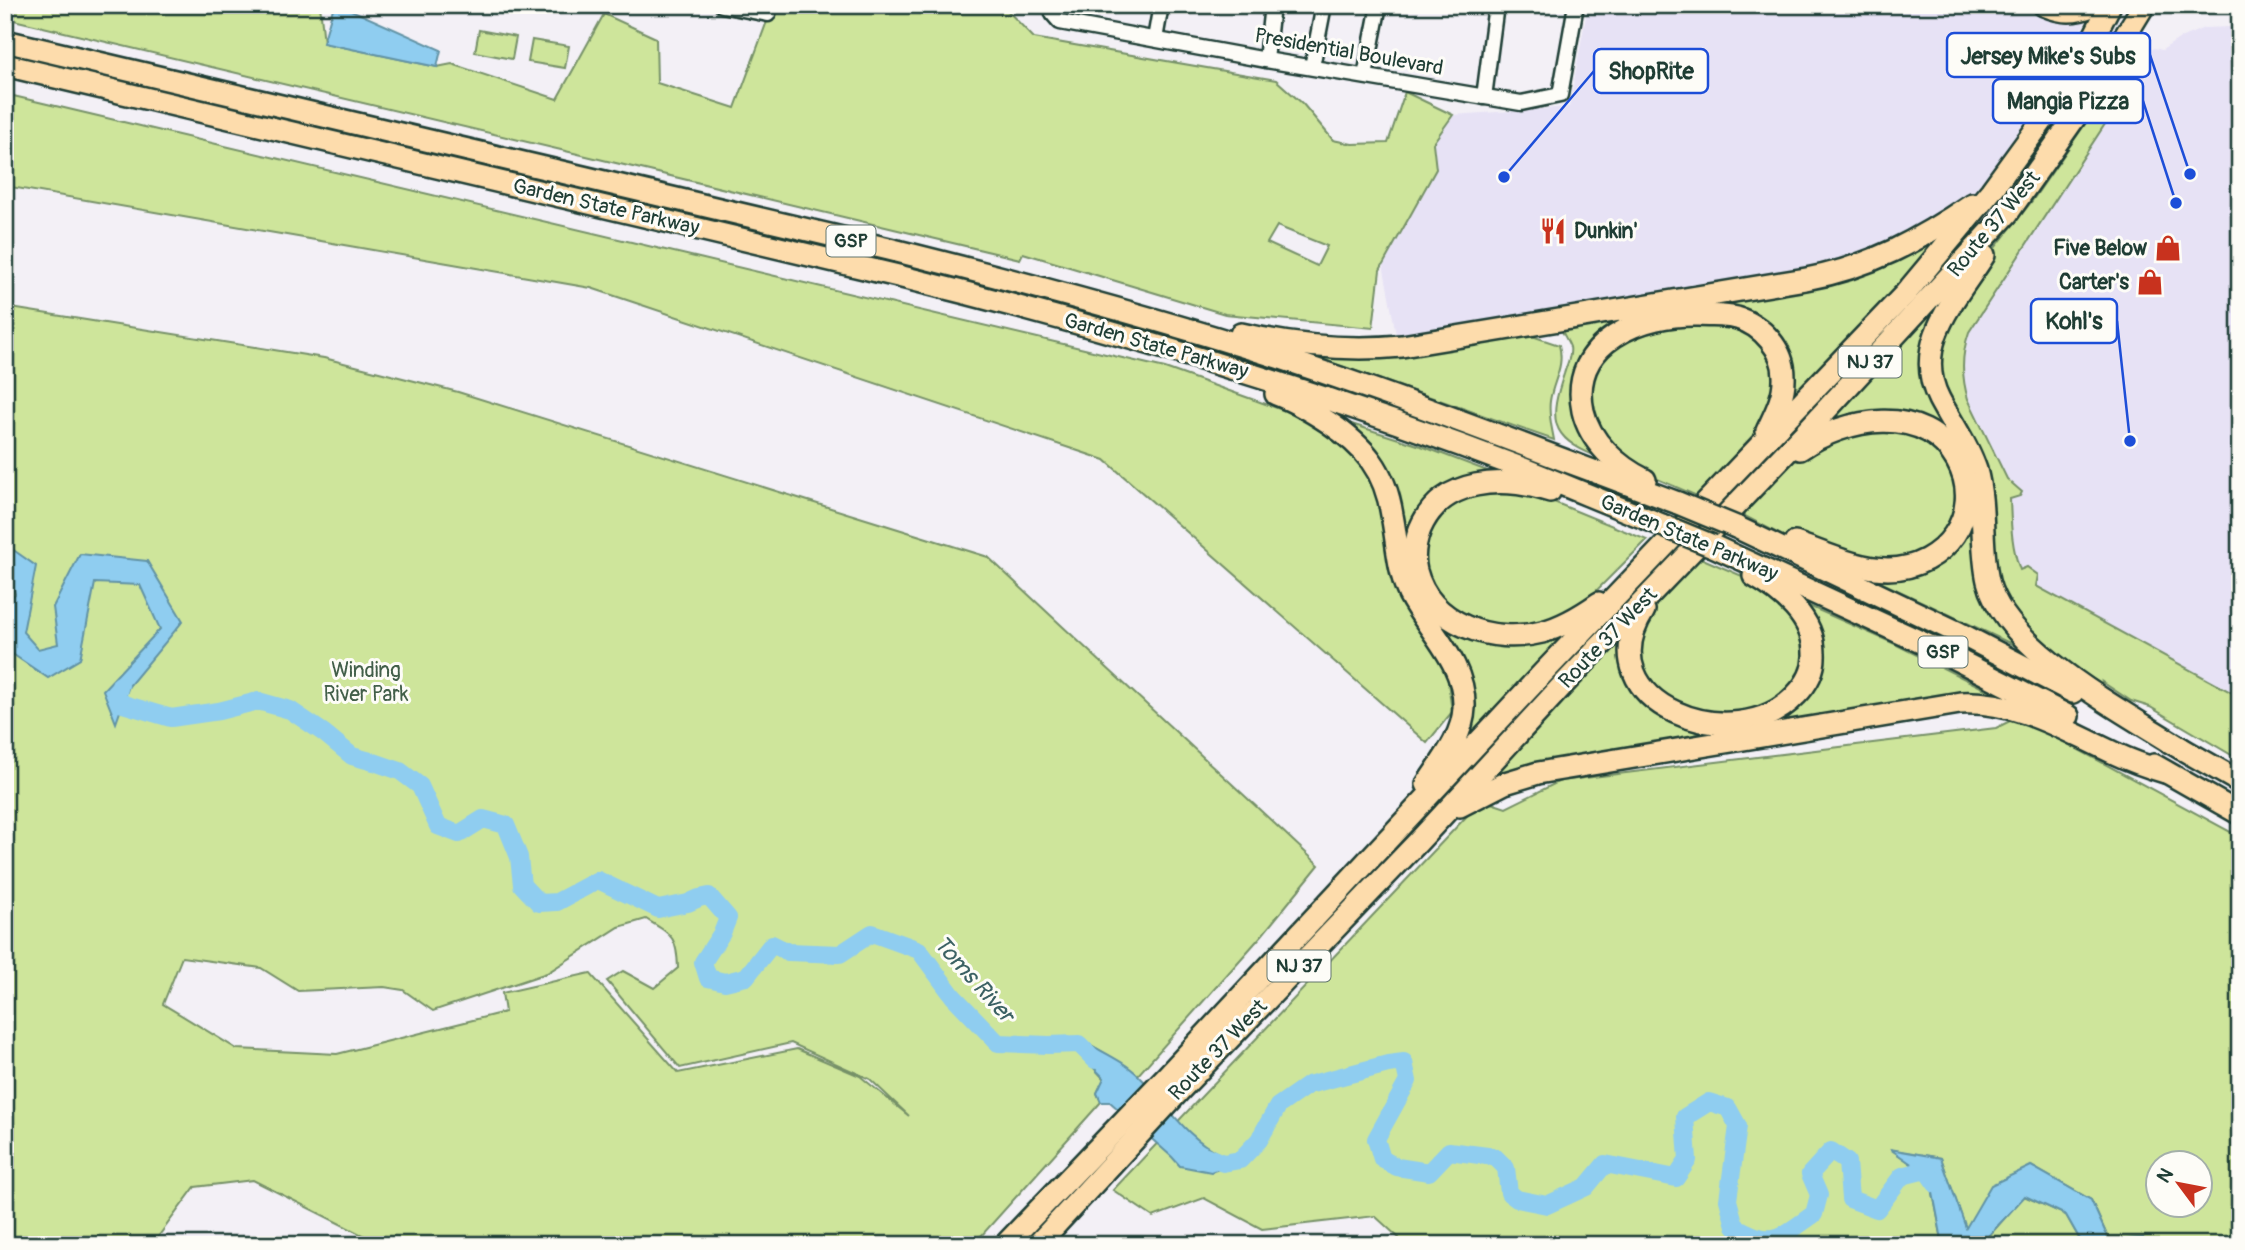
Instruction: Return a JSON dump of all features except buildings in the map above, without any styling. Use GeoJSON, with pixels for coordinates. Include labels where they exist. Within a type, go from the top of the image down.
{"type":"FeatureCollection","features":[{"type":"Feature","properties":{"kind":"highway"},"geometry":{"type":"LineString","coordinates":[[2044,5],[2064,12],[2079,12],[2094,5]]}},
{"type":"Feature","properties":{"kind":"highway","name":"Route 37 West"},"geometry":{"type":"LineString","coordinates":[[1174,1083],[1401,827],[1905,294],[1991,191],[2075,74],[2110,5]]}},
{"type":"Feature","properties":{"kind":"highway","name":"Route 37 West"},"geometry":{"type":"LineString","coordinates":[[1005,1245],[1116,1144],[1174,1083],[1418,842],[1804,434],[2007,214],[2080,110],[2144,5]]}},
{"type":"Feature","properties":{"kind":"highway","name":"Garden State Parkway"},"geometry":{"type":"LineString","coordinates":[[5,41],[889,249],[1030,284],[1264,353],[1460,420],[1735,527],[1959,633],[2240,782]]}},
{"type":"Feature","properties":{"kind":"highway","name":"Garden State Parkway"},"geometry":{"type":"LineString","coordinates":[[5,65],[885,273],[1039,312],[1195,356],[1326,398],[1525,469],[1713,546],[1949,655],[2102,734],[2240,814]]}},
{"type":"Feature","properties":{"kind":"highway"},"geometry":{"type":"LineString","coordinates":[[889,249],[940,258],[1126,301],[1264,339],[1319,347],[1383,347],[1572,319],[1838,273],[1870,262],[1915,241],[1991,191]]}},
{"type":"Feature","properties":{"kind":"highway"},"geometry":{"type":"LineString","coordinates":[[2007,214],[1947,309],[1934,338],[1930,361],[1934,387],[1978,477],[1990,586],[2010,623],[2039,653],[2066,674],[2182,749]]}},
{"type":"Feature","properties":{"kind":"highway"},"geometry":{"type":"LineString","coordinates":[[1039,312],[1288,399],[1344,433],[1372,461],[1389,497],[1406,587],[1454,665],[1464,696],[1463,718],[1453,743],[1401,827]]}},
{"type":"Feature","properties":{"kind":"highway"},"geometry":{"type":"LineString","coordinates":[[1678,503],[1621,465],[1601,446],[1586,422],[1582,406],[1584,378],[1594,354],[1610,338],[1643,322],[1674,316],[1732,317],[1759,330],[1776,348],[1783,364],[1784,378],[1779,404],[1756,452]]}},
{"type":"Feature","properties":{"kind":"highway"},"geometry":{"type":"LineString","coordinates":[[1735,527],[1770,535],[1858,564],[1896,569],[1918,564],[1939,553],[1955,534],[1964,512],[1964,482],[1954,456],[1934,436],[1902,423],[1871,421],[1837,428],[1766,472]]}},
{"type":"Feature","properties":{"kind":"highway"},"geometry":{"type":"LineString","coordinates":[[1630,583],[1576,618],[1554,628],[1525,635],[1495,635],[1460,624],[1435,606],[1425,593],[1416,570],[1415,548],[1423,523],[1437,505],[1459,490],[1490,482],[1534,486],[1593,508],[1652,521]]}},
{"type":"Feature","properties":{"kind":"highway"},"geometry":{"type":"LineString","coordinates":[[1671,572],[1633,629],[1630,661],[1634,675],[1645,692],[1665,708],[1693,719],[1710,722],[1729,724],[1754,721],[1779,710],[1794,698],[1809,679],[1814,658],[1811,634],[1797,611],[1776,590],[1745,571],[1713,546]]}},
{"type":"Feature","properties":{"kind":"highway"},"geometry":{"type":"LineString","coordinates":[[1418,842],[1467,801],[1527,775],[1960,703],[1994,704],[2023,712],[2123,757],[2165,772]]}},
{"type":"Feature","properties":{"kind":"highway","name":"Route 37 West"},"geometry":{"type":"LineString","coordinates":[[1037,1245],[1116,1144]]}},
{"type":"Feature","properties":{"kind":"street"},"geometry":{"type":"LineString","coordinates":[[722,5],[768,13],[769,5]]}},
{"type":"Feature","properties":{"kind":"street","name":"Presidential Boulevard"},"geometry":{"type":"LineString","coordinates":[[1055,5],[1053,14],[1060,22],[1521,103],[1560,95],[1576,5]]}},
{"type":"Feature","properties":{"kind":"street"},"geometry":{"type":"LineString","coordinates":[[1155,39],[1161,5]]}},
{"type":"Feature","properties":{"kind":"street"},"geometry":{"type":"LineString","coordinates":[[1266,60],[1272,5]]}},
{"type":"Feature","properties":{"kind":"street"},"geometry":{"type":"LineString","coordinates":[[1312,67],[1324,5]]}},
{"type":"Feature","properties":{"kind":"street"},"geometry":{"type":"LineString","coordinates":[[1365,76],[1379,5]]}},
{"type":"Feature","properties":{"kind":"street"},"geometry":{"type":"LineString","coordinates":[[1485,97],[1496,5]]}},
{"type":"Feature","properties":{"kind":"shaded area"},"geometry":{"type":"Polygon","coordinates":[[[1588,5],[2035,5],[2088,17],[2060,69],[2003,155],[1969,197],[1932,227],[1849,264],[1397,340],[1383,264],[1435,169],[1433,143],[1453,115],[1569,107],[1588,5]]]}},
{"type":"Feature","properties":{"kind":"shaded area"},"geometry":{"type":"Polygon","coordinates":[[[2240,5],[2240,697],[2053,596],[2006,577],[1951,388],[1962,309],[2098,111],[2127,60],[2155,48],[2162,50],[2180,38],[2204,28],[2230,27],[2240,5]]]}},
{"type":"Feature","properties":{"kind":"green space"},"geometry":{"type":"Polygon","coordinates":[[[5,5],[320,5],[324,43],[437,67],[452,64],[557,99],[604,14],[656,38],[657,83],[735,108],[773,5],[1002,5],[1034,38],[1276,80],[1303,104],[1333,140],[1352,144],[1388,143],[1405,92],[1453,115],[1433,143],[1436,169],[1380,270],[1373,328],[1225,314],[1023,253],[1020,259],[5,18],[5,5]],[[1277,226],[1267,243],[1317,266],[1327,246],[1277,226]]]}},
{"type":"Feature","properties":{"kind":"green space"},"geometry":{"type":"Polygon","coordinates":[[[479,30],[516,37],[512,59],[475,52],[479,30]]]}},
{"type":"Feature","properties":{"kind":"green space"},"geometry":{"type":"Polygon","coordinates":[[[532,40],[569,46],[565,68],[528,62],[532,40]]]}},
{"type":"Feature","properties":{"kind":"green space"},"geometry":{"type":"Polygon","coordinates":[[[5,94],[1165,368],[1302,417],[1349,447],[1379,492],[1394,586],[1447,674],[1452,712],[1427,743],[1105,460],[591,288],[5,186],[5,94]]]}},
{"type":"Feature","properties":{"kind":"green space"},"geometry":{"type":"Polygon","coordinates":[[[2102,107],[2118,107],[2119,114],[2111,115],[1969,332],[1963,357],[1966,390],[2007,479],[2022,492],[2020,496],[2010,499],[2013,543],[2020,570],[2027,567],[2038,575],[2036,586],[2240,697],[2240,760],[2150,707],[2131,701],[2102,682],[2106,694],[2088,684],[2007,611],[1940,388],[1935,356],[1980,267],[2032,201],[2090,117],[2102,107]]]}},
{"type":"Feature","properties":{"kind":"green space"},"geometry":{"type":"Polygon","coordinates":[[[1934,244],[1911,274],[1785,405],[1785,353],[1702,310],[1589,352],[1596,456],[1569,442],[1561,434],[1555,415],[1556,403],[1570,350],[1560,327],[1893,260],[1934,244]]]}},
{"type":"Feature","properties":{"kind":"green space"},"geometry":{"type":"Polygon","coordinates":[[[1954,287],[1928,340],[1967,463],[1979,566],[2020,648],[1857,571],[1894,574],[1969,513],[1936,433],[1823,426],[1954,287]]]}},
{"type":"Feature","properties":{"kind":"green space","name":"Winding River Park"},"geometry":{"type":"Polygon","coordinates":[[[5,307],[324,358],[458,392],[988,557],[1319,865],[1263,934],[1138,1075],[1084,1041],[1074,1046],[1104,1079],[1097,1093],[1101,1102],[982,1235],[964,1245],[382,1245],[253,1180],[195,1187],[152,1245],[5,1245],[5,307]],[[646,919],[619,927],[547,973],[433,1011],[403,990],[384,987],[298,991],[261,968],[182,957],[163,1004],[237,1049],[337,1054],[505,1012],[502,993],[590,973],[678,1073],[797,1049],[860,1076],[909,1116],[870,1079],[791,1043],[680,1068],[607,981],[623,971],[654,988],[678,968],[676,949],[671,937],[646,919]]]}},
{"type":"Feature","properties":{"kind":"green space"},"geometry":{"type":"Polygon","coordinates":[[[1676,323],[1737,326],[1752,333],[1777,367],[1768,419],[1697,496],[1641,472],[1592,424],[1589,376],[1615,342],[1676,323]]]}},
{"type":"Feature","properties":{"kind":"green space"},"geometry":{"type":"Polygon","coordinates":[[[1523,333],[1559,345],[1560,367],[1551,393],[1550,406],[1554,440],[1304,353],[1523,333]]]}},
{"type":"Feature","properties":{"kind":"green space"},"geometry":{"type":"Polygon","coordinates":[[[1339,420],[1424,447],[1498,475],[1467,482],[1411,540],[1439,617],[1567,633],[1456,750],[1467,721],[1422,605],[1394,497],[1339,420]]]}},
{"type":"Feature","properties":{"kind":"green space"},"geometry":{"type":"Polygon","coordinates":[[[1854,429],[1907,431],[1947,457],[1960,502],[1948,535],[1910,561],[1847,557],[1783,536],[1741,514],[1793,460],[1806,451],[1854,429]]]}},
{"type":"Feature","properties":{"kind":"green space"},"geometry":{"type":"Polygon","coordinates":[[[1483,490],[1515,490],[1554,502],[1647,540],[1576,611],[1519,630],[1488,627],[1454,614],[1433,594],[1422,565],[1424,539],[1434,517],[1454,500],[1483,490]]]}},
{"type":"Feature","properties":{"kind":"green space"},"geometry":{"type":"Polygon","coordinates":[[[1696,556],[1756,582],[1801,626],[1806,667],[1790,694],[1738,718],[1669,704],[1635,657],[1652,605],[1696,556]]]}},
{"type":"Feature","properties":{"kind":"green space"},"geometry":{"type":"Polygon","coordinates":[[[1809,606],[1895,644],[2015,704],[1489,779],[1628,628],[1625,658],[1698,727],[1806,694],[1806,608],[1809,606]]]}},
{"type":"Feature","properties":{"kind":"green space"},"geometry":{"type":"Polygon","coordinates":[[[2018,717],[2240,837],[2240,1245],[2148,1245],[2143,1238],[2109,1240],[2091,1200],[2031,1166],[1966,1229],[1941,1158],[1892,1150],[1930,1177],[1943,1245],[1401,1245],[1399,1238],[1375,1216],[1262,1229],[1204,1198],[1153,1217],[1113,1190],[1482,800],[1506,808],[1560,781],[1996,728],[2018,717]]]}},
{"type":"Feature","properties":{"kind":"green space"},"geometry":{"type":"Polygon","coordinates":[[[2024,1196],[2066,1215],[2083,1245],[1981,1245],[2024,1196]]]}},
{"type":"Feature","properties":{"kind":"water"},"geometry":{"type":"Polygon","coordinates":[[[334,5],[340,5],[441,50],[437,67],[323,43],[334,5]]]}},
{"type":"Feature","properties":{"kind":"water"},"geometry":{"type":"Polygon","coordinates":[[[5,544],[36,566],[23,632],[38,649],[58,644],[53,607],[80,554],[147,561],[183,621],[129,686],[116,723],[103,690],[160,629],[140,585],[95,583],[80,659],[48,678],[5,649],[5,603],[15,594],[9,572],[5,568],[5,544]]]}},
{"type":"Feature","properties":{"kind":"water"},"geometry":{"type":"Polygon","coordinates":[[[1084,1041],[1133,1071],[1187,1130],[1222,1155],[1224,1167],[1211,1172],[1180,1166],[1110,1102],[1101,1102],[1097,1093],[1104,1078],[1073,1047],[1084,1041]]]}},
{"type":"Feature","properties":{"kind":"water"},"geometry":{"type":"Polygon","coordinates":[[[1890,1149],[1941,1158],[1966,1228],[1991,1185],[2031,1166],[2091,1200],[2109,1240],[2143,1238],[2148,1245],[2083,1245],[2066,1215],[2025,1196],[1980,1245],[1943,1245],[1930,1177],[1890,1149]]]}},
{"type":"Feature","properties":{"kind":"waterway","name":"Toms River"},"geometry":{"type":"LineString","coordinates":[[120,685],[117,696],[123,704],[171,718],[219,711],[258,701],[290,710],[352,756],[400,771],[420,786],[438,826],[459,834],[483,819],[506,825],[519,857],[522,885],[539,903],[557,902],[598,880],[658,909],[709,896],[728,918],[722,933],[703,962],[708,978],[725,982],[746,977],[772,944],[788,952],[840,954],[872,933],[919,950],[953,996],[998,1043],[1079,1044],[1095,1060]]}},
{"type":"Feature","properties":{"kind":"waterway","name":"Toms River"},"geometry":{"type":"LineString","coordinates":[[1201,1154],[1223,1163],[1240,1160],[1259,1140],[1278,1106],[1308,1085],[1404,1062],[1408,1081],[1376,1139],[1382,1159],[1397,1167],[1429,1172],[1449,1151],[1495,1157],[1506,1168],[1509,1193],[1517,1199],[1547,1205],[1586,1187],[1605,1164],[1676,1178],[1688,1160],[1685,1117],[1709,1102],[1728,1108],[1738,1126],[1728,1200],[1735,1226],[1759,1237],[1785,1234],[1814,1214],[1819,1195],[1810,1174],[1831,1151],[1847,1162],[1850,1199],[1877,1209],[1902,1176],[1926,1170],[1936,1184]]}},
{"type":"Feature","properties":{"kind":"place","name":"Jersey Mike's Subs"},"geometry":{"type":"Point","coordinates":[2190,174]}},
{"type":"Feature","properties":{"kind":"place","name":"ShopRite"},"geometry":{"type":"Point","coordinates":[1504,177]}},
{"type":"Feature","properties":{"kind":"place","name":"Mangia Pizza"},"geometry":{"type":"Point","coordinates":[2176,203]}},
{"type":"Feature","properties":{"kind":"place","name":"Dunkin'"},"geometry":{"type":"Point","coordinates":[1553,231]}},
{"type":"Feature","properties":{"kind":"place","name":"Five Below"},"geometry":{"type":"Point","coordinates":[2168,248]}},
{"type":"Feature","properties":{"kind":"place","name":"Carter's"},"geometry":{"type":"Point","coordinates":[2150,282]}},
{"type":"Feature","properties":{"kind":"place","name":"Kohl's"},"geometry":{"type":"Point","coordinates":[2130,441]}}]}
